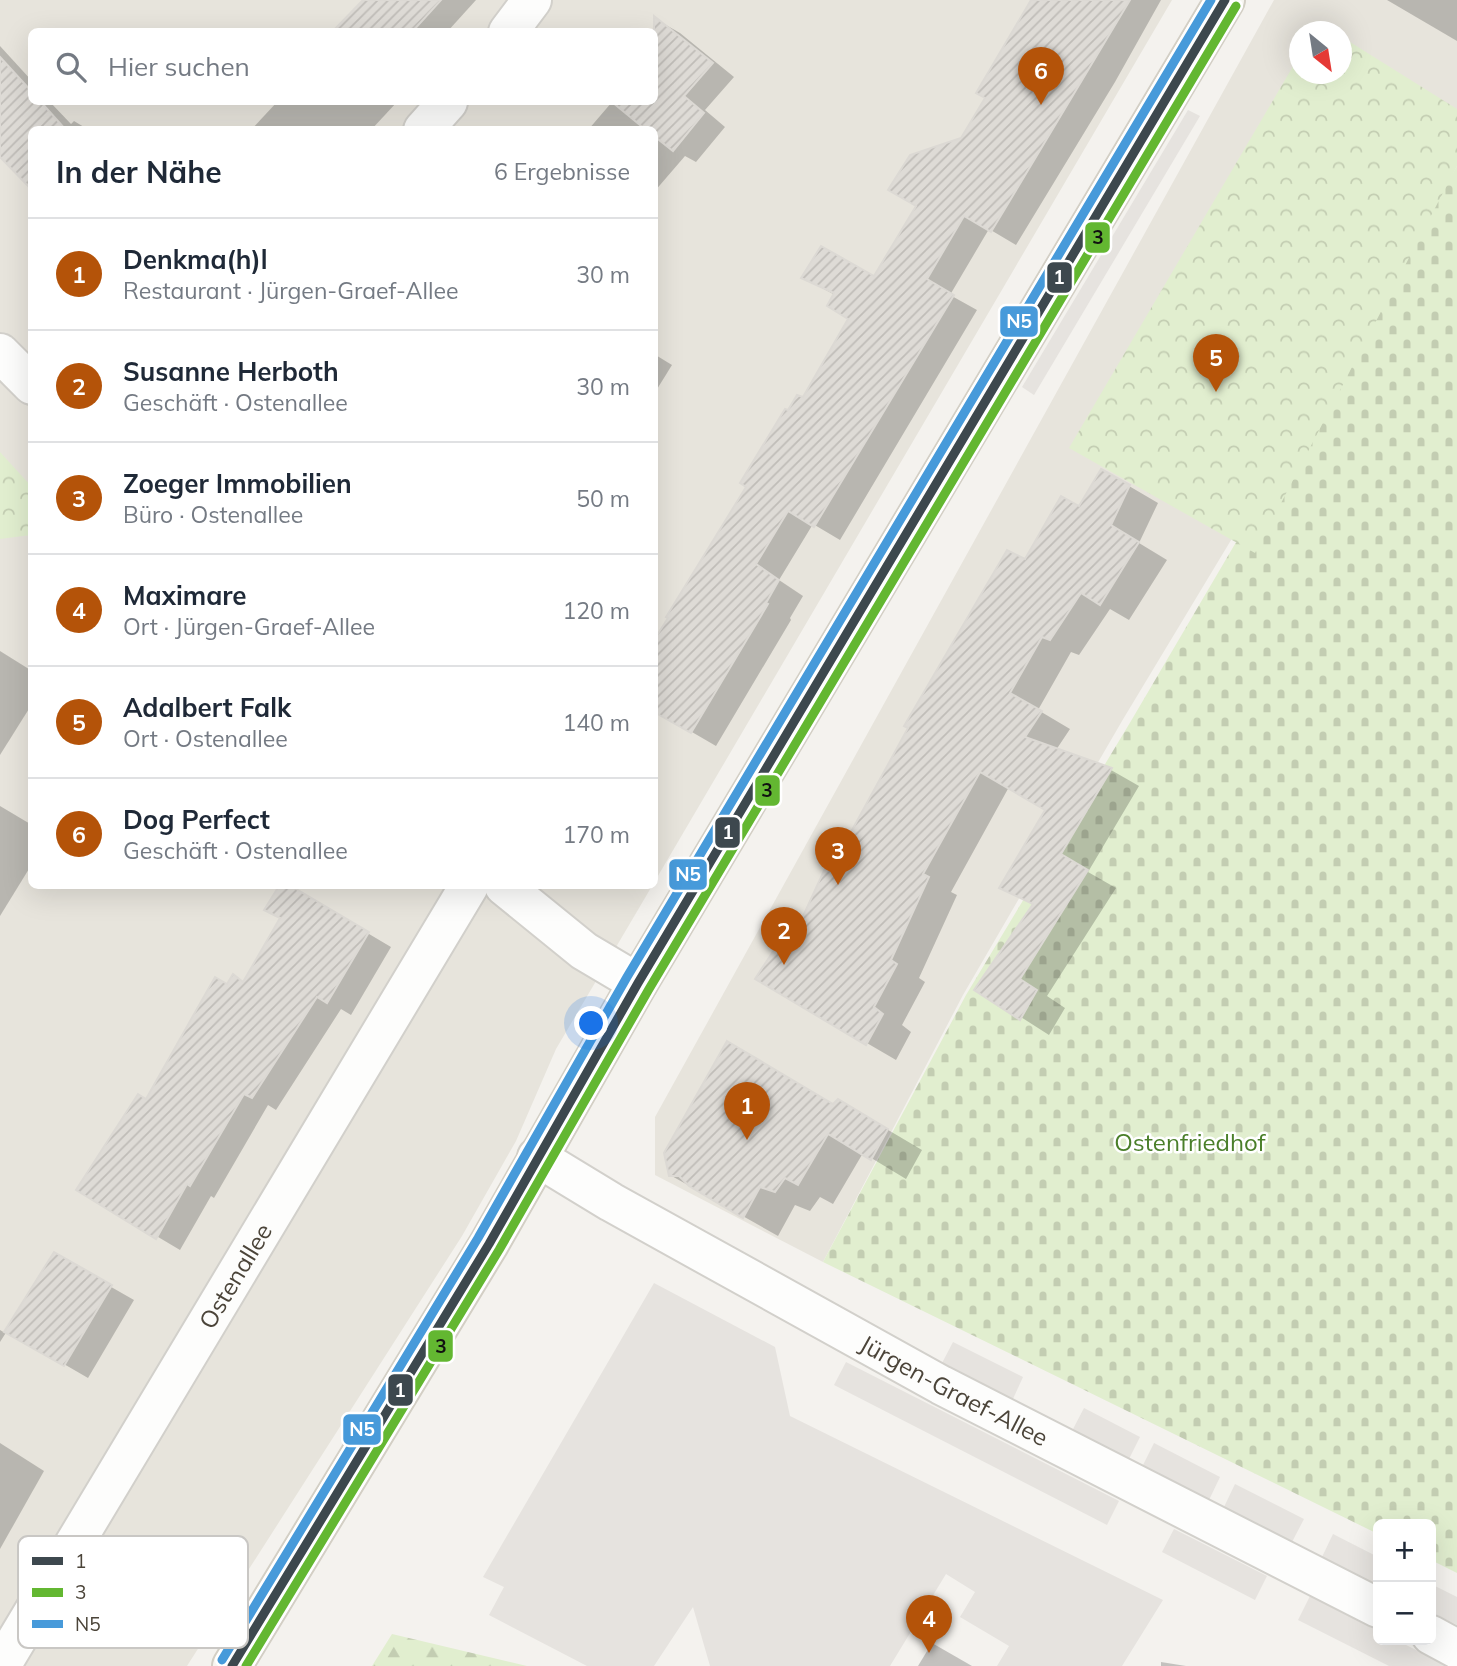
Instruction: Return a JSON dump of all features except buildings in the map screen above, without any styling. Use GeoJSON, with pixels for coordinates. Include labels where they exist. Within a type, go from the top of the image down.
{"type":"FeatureCollection","features":[{"type":"Feature","properties":{"kind":"main road"},"geometry":{"type":"LineString","coordinates":[[248,1640],[489,1244],[638,983],[1225,0]]}},
{"type":"Feature","properties":{"kind":"main road"},"geometry":{"type":"LineString","coordinates":[[232,1666],[243,1648]]}},
{"type":"Feature","properties":{"kind":"street"},"geometry":{"type":"LineString","coordinates":[[511,28],[533,0]]}},
{"type":"Feature","properties":{"kind":"street"},"geometry":{"type":"LineString","coordinates":[[427,126],[445,105]]}},
{"type":"Feature","properties":{"kind":"street"},"geometry":{"type":"LineString","coordinates":[[0,353],[28,381]]}},
{"type":"Feature","properties":{"kind":"street","name":"Ostenallee"},"geometry":{"type":"LineString","coordinates":[[79,1536],[467,889]]}},
{"type":"Feature","properties":{"kind":"street"},"geometry":{"type":"LineString","coordinates":[[508,889],[584,951],[638,983]]}},
{"type":"Feature","properties":{"kind":"street","name":"Jürgen-Graef-Allee"},"geometry":{"type":"LineString","coordinates":[[537,1157],[611,1202],[919,1373],[1373,1605]]}},
{"type":"Feature","properties":{"kind":"street","name":"Ostenallee"},"geometry":{"type":"LineString","coordinates":[[1,1666],[18,1638]]}},
{"type":"Feature","properties":{"kind":"street"},"geometry":{"type":"LineString","coordinates":[[1436,1638],[1457,1649]]}},
{"type":"Feature","properties":{"kind":"shaded area"},"geometry":{"type":"Polygon","coordinates":[[[0,0],[1172,0],[658,876],[658,126],[28,126],[28,889],[650,889],[556,1049],[516,1141],[462,1236],[248,1571],[248,1536],[18,1536],[18,1648],[199,1648],[187,1666],[0,1666],[0,0]]]}},
{"type":"Feature","properties":{"kind":"shaded area"},"geometry":{"type":"Polygon","coordinates":[[[1274,0],[1457,0],[1457,165],[1122,721],[963,995],[823,1262],[655,1175],[655,1117],[1274,0]]]}},
{"type":"Feature","properties":{"kind":"shaded area"},"geometry":{"type":"Polygon","coordinates":[[[1188,110],[1200,116],[1034,395],[1022,387],[1188,110]]]}},
{"type":"Feature","properties":{"kind":"shaded area"},"geometry":{"type":"Polygon","coordinates":[[[654,1283],[775,1347],[790,1416],[1163,1600],[1122,1666],[997,1666],[1009,1646],[960,1617],[975,1592],[946,1574],[890,1666],[710,1666],[693,1607],[654,1666],[587,1666],[489,1615],[504,1587],[483,1577],[654,1283]]]}},
{"type":"Feature","properties":{"kind":"shaded area"},"geometry":{"type":"Polygon","coordinates":[[[953,1342],[1023,1377],[1012,1401],[941,1365],[953,1342]]]}},
{"type":"Feature","properties":{"kind":"shaded area"},"geometry":{"type":"Polygon","coordinates":[[[846,1362],[1119,1501],[1107,1525],[834,1385],[846,1362]]]}},
{"type":"Feature","properties":{"kind":"shaded area"},"geometry":{"type":"Polygon","coordinates":[[[1084,1408],[1140,1437],[1129,1459],[1072,1431],[1084,1408]]]}},
{"type":"Feature","properties":{"kind":"shaded area"},"geometry":{"type":"Polygon","coordinates":[[[1154,1443],[1220,1477],[1209,1500],[1142,1467],[1154,1443]]]}},
{"type":"Feature","properties":{"kind":"shaded area"},"geometry":{"type":"Polygon","coordinates":[[[1235,1484],[1304,1519],[1292,1542],[1224,1507],[1235,1484]]]}},
{"type":"Feature","properties":{"kind":"shaded area"},"geometry":{"type":"Polygon","coordinates":[[[1174,1529],[1267,1576],[1255,1600],[1162,1552],[1174,1529]]]}},
{"type":"Feature","properties":{"kind":"shaded area"},"geometry":{"type":"Polygon","coordinates":[[[1333,1534],[1373,1554],[1373,1583],[1322,1557],[1333,1534]]]}},
{"type":"Feature","properties":{"kind":"shaded area"},"geometry":{"type":"Polygon","coordinates":[[[1436,1586],[1457,1597],[1457,1625],[1436,1614],[1436,1586]]]}},
{"type":"Feature","properties":{"kind":"shaded area"},"geometry":{"type":"Polygon","coordinates":[[[1310,1596],[1373,1628],[1373,1645],[1406,1645],[1448,1666],[1389,1666],[1298,1620],[1310,1596]]]}},
{"type":"Feature","properties":{"kind":"green space"},"geometry":{"type":"Polygon","coordinates":[[[1352,43],[1457,109],[1457,166],[1255,553],[1069,448],[1289,73],[1289,84],[1352,84],[1352,43]]]}},
{"type":"Feature","properties":{"kind":"green space","name":"Ostenfriedhof"},"geometry":{"type":"Polygon","coordinates":[[[1457,166],[1457,1573],[1436,1562],[1436,1519],[1373,1519],[1373,1532],[823,1262],[966,995],[1131,721],[1457,166]]]}},
{"type":"Feature","properties":{"kind":"green space"},"geometry":{"type":"Polygon","coordinates":[[[0,452],[28,483],[28,535],[0,539],[0,452]]]}},
{"type":"Feature","properties":{"kind":"green space"},"geometry":{"type":"Polygon","coordinates":[[[392,1634],[527,1666],[372,1666],[392,1634]]]}},
{"type":"Feature","properties":{"kind":"transit line","name":"N5"},"geometry":{"type":"LineString","coordinates":[[248,1617],[478,1238],[627,977],[1211,0]]}},
{"type":"Feature","properties":{"kind":"transit line","name":"1"},"geometry":{"type":"LineString","coordinates":[[248,1640],[489,1244],[638,983],[1225,0]]}},
{"type":"Feature","properties":{"kind":"transit line","name":"3"},"geometry":{"type":"LineString","coordinates":[[246,1666],[499,1250],[649,989],[1236,6]]}},
{"type":"Feature","properties":{"kind":"transit line","name":"N5"},"geometry":{"type":"LineString","coordinates":[[222,1660],[229,1648]]}},
{"type":"Feature","properties":{"kind":"transit line","name":"1"},"geometry":{"type":"LineString","coordinates":[[232,1666],[243,1648]]}},
{"type":"Feature","properties":{"kind":"place","name":"Dog Perfect"},"geometry":{"type":"Point","coordinates":[1041,105]}},
{"type":"Feature","properties":{"kind":"place","name":"Adalbert Falk"},"geometry":{"type":"Point","coordinates":[1216,392]}},
{"type":"Feature","properties":{"kind":"place","name":"Zoeger Immobilien"},"geometry":{"type":"Point","coordinates":[838,885]}},
{"type":"Feature","properties":{"kind":"place","name":"Susanne Herboth"},"geometry":{"type":"Point","coordinates":[784,965]}},
{"type":"Feature","properties":{"kind":"place","name":"Denkma(h)l"},"geometry":{"type":"Point","coordinates":[747,1140]}},
{"type":"Feature","properties":{"kind":"place","name":"Maximare"},"geometry":{"type":"Point","coordinates":[929,1653]}}]}
